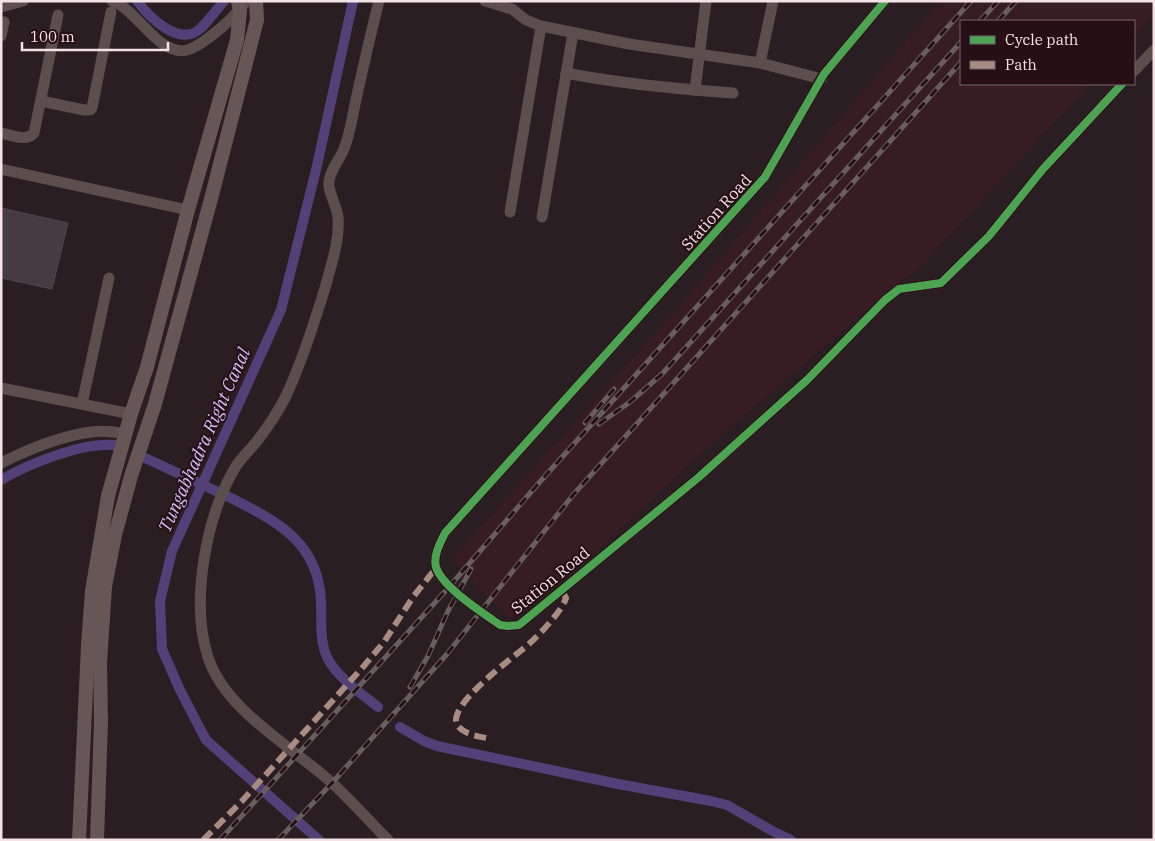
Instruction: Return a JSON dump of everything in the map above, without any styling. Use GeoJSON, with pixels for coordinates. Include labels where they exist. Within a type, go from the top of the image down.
{"type":"FeatureCollection","features":[{"type":"Feature","properties":{"kind":"main road"},"geometry":{"type":"LineString","coordinates":[[97,840],[101,722],[100,662],[105,586],[114,535],[155,404],[211,198],[257,20],[256,1]]}},
{"type":"Feature","properties":{"kind":"main road"},"geometry":{"type":"LineString","coordinates":[[79,840],[92,591],[108,496],[131,414],[147,367],[188,210],[237,40],[241,5]]}},
{"type":"Feature","properties":{"kind":"street"},"geometry":{"type":"LineString","coordinates":[[1,6],[23,1]]}},
{"type":"Feature","properties":{"kind":"street"},"geometry":{"type":"LineString","coordinates":[[379,1],[345,146],[329,178],[328,185],[335,202],[339,230],[324,290],[312,329],[286,396],[258,440],[236,465],[217,506],[205,558],[200,610],[202,632],[208,658],[227,691],[266,730],[332,783],[388,840]]}},
{"type":"Feature","properties":{"kind":"street"},"geometry":{"type":"LineString","coordinates":[[485,1],[512,9],[526,20],[541,26],[629,44],[760,63],[822,79]]}},
{"type":"Feature","properties":{"kind":"street"},"geometry":{"type":"LineString","coordinates":[[696,90],[706,1]]}},
{"type":"Feature","properties":{"kind":"street"},"geometry":{"type":"LineString","coordinates":[[760,63],[773,1]]}},
{"type":"Feature","properties":{"kind":"street","name":"Station Road"},"geometry":{"type":"LineString","coordinates":[[884,1],[822,79],[765,177],[445,534],[438,550],[436,568],[449,587],[500,625],[518,625],[699,477],[807,380],[885,300],[899,289],[941,283],[989,236],[1043,169],[1121,85]]}},
{"type":"Feature","properties":{"kind":"street"},"geometry":{"type":"LineString","coordinates":[[41,101],[84,110],[92,108],[112,7],[125,8],[159,41],[179,51],[188,50],[200,44],[241,5]]}},
{"type":"Feature","properties":{"kind":"street"},"geometry":{"type":"LineString","coordinates":[[1,133],[27,138],[33,136],[36,129],[58,15]]}},
{"type":"Feature","properties":{"kind":"street"},"geometry":{"type":"LineString","coordinates":[[1,36],[4,22]]}},
{"type":"Feature","properties":{"kind":"street"},"geometry":{"type":"LineString","coordinates":[[510,212],[541,26]]}},
{"type":"Feature","properties":{"kind":"street"},"geometry":{"type":"LineString","coordinates":[[542,217],[573,33]]}},
{"type":"Feature","properties":{"kind":"street"},"geometry":{"type":"LineString","coordinates":[[1135,70],[1154,50]]}},
{"type":"Feature","properties":{"kind":"street"},"geometry":{"type":"LineString","coordinates":[[566,73],[656,87],[733,93]]}},
{"type":"Feature","properties":{"kind":"street"},"geometry":{"type":"LineString","coordinates":[[1,169],[188,210]]}},
{"type":"Feature","properties":{"kind":"street"},"geometry":{"type":"LineString","coordinates":[[82,404],[109,278]]}},
{"type":"Feature","properties":{"kind":"street"},"geometry":{"type":"LineString","coordinates":[[1,388],[131,414]]}},
{"type":"Feature","properties":{"kind":"street"},"geometry":{"type":"LineString","coordinates":[[1,463],[50,443],[91,432],[106,431],[126,434]]}},
{"type":"Feature","properties":{"kind":"shaded area"},"geometry":{"type":"Polygon","coordinates":[[[941,1],[1154,1],[1154,15],[1135,36],[1135,20],[960,20],[960,85],[1089,85],[918,269],[892,288],[711,444],[590,557],[509,619],[452,559],[672,315],[941,1]]]}},
{"type":"Feature","properties":{"kind":"building"},"geometry":{"type":"Polygon","coordinates":[[[1,208],[68,223],[52,289],[1,278],[1,208]]]}},
{"type":"Feature","properties":{"kind":"waterway"},"geometry":{"type":"LineString","coordinates":[[137,1],[157,22],[175,33],[184,35],[193,33],[201,28],[224,1]]}},
{"type":"Feature","properties":{"kind":"waterway","name":"Tungabhadra Right Canal"},"geometry":{"type":"LineString","coordinates":[[319,840],[206,740],[180,690],[162,649],[160,601],[172,551],[281,310],[316,170],[353,1]]}},
{"type":"Feature","properties":{"kind":"waterway"},"geometry":{"type":"LineString","coordinates":[[1,480],[56,455],[87,447],[114,445]]}},
{"type":"Feature","properties":{"kind":"waterway"},"geometry":{"type":"LineString","coordinates":[[141,456],[218,492]]}},
{"type":"Feature","properties":{"kind":"waterway"},"geometry":{"type":"LineString","coordinates":[[225,495],[276,523],[303,547],[312,563],[318,581],[321,602],[322,639],[328,659],[344,679],[378,707]]}},
{"type":"Feature","properties":{"kind":"waterway"},"geometry":{"type":"LineString","coordinates":[[400,727],[437,746],[727,805],[791,840]]}},
{"type":"Feature","properties":{"kind":"railway"},"geometry":{"type":"LineString","coordinates":[[220,840],[449,587],[538,484],[971,1]]}},
{"type":"Feature","properties":{"kind":"railway"},"geometry":{"type":"LineString","coordinates":[[981,20],[998,1]]}},
{"type":"Feature","properties":{"kind":"railway"},"geometry":{"type":"LineString","coordinates":[[999,20],[1016,1]]}},
{"type":"Feature","properties":{"kind":"railway"},"geometry":{"type":"LineString","coordinates":[[599,424],[630,402],[662,374],[960,43]]}},
{"type":"Feature","properties":{"kind":"railway"},"geometry":{"type":"LineString","coordinates":[[278,840],[332,783],[447,654],[573,495],[960,63]]}},
{"type":"Feature","properties":{"kind":"railway"},"geometry":{"type":"LineString","coordinates":[[585,423],[614,389]]}},
{"type":"Feature","properties":{"kind":"railway"},"geometry":{"type":"LineString","coordinates":[[410,687],[428,656],[448,611],[471,569]]}},
{"type":"Feature","properties":{"kind":"marked path"},"geometry":{"type":"LineString","coordinates":[[203,840],[242,801],[363,667],[384,642],[413,597],[436,568]]}},
{"type":"Feature","properties":{"kind":"marked path"},"geometry":{"type":"LineString","coordinates":[[486,738],[467,733],[458,726],[456,717],[461,707],[484,682],[530,643],[550,622],[566,598],[561,589]]}},
{"type":"Feature","properties":{"kind":"cycle path"},"geometry":{"type":"LineString","coordinates":[[885,1],[824,74],[765,177],[445,533],[435,558],[436,567],[440,575],[454,591],[500,625],[519,625],[699,477],[807,380],[885,300],[899,289],[941,283],[989,236],[1043,169],[1121,85]]}}]}
